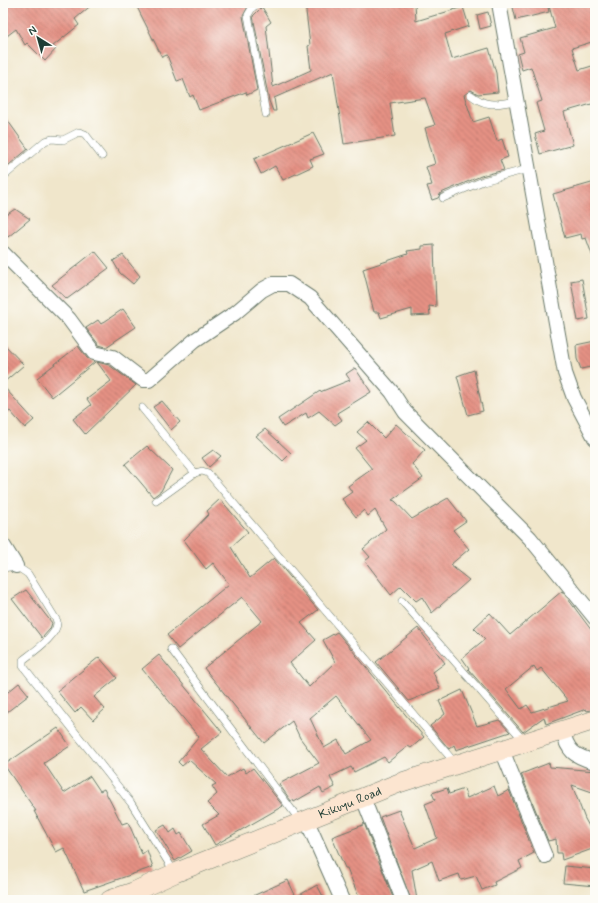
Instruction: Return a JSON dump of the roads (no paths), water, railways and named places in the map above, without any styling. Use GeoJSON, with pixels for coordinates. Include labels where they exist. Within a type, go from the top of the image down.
{"type":"FeatureCollection","features":[{"type":"Feature","properties":{"kind":"main road","name":"Kikuyu Road"},"geometry":{"type":"LineString","coordinates":[[110,900],[141,892],[175,873],[399,783],[595,720]]}},
{"type":"Feature","properties":{"kind":"street"},"geometry":{"type":"LineString","coordinates":[[499,3],[565,373],[574,398],[595,438]]}},
{"type":"Feature","properties":{"kind":"street"},"geometry":{"type":"LineString","coordinates":[[3,253],[69,319],[94,353],[113,357],[143,380],[149,380],[195,340],[235,313],[262,290],[273,284],[289,284],[310,298],[392,392],[405,412],[530,538],[595,618]]}},
{"type":"Feature","properties":{"kind":"street"},"geometry":{"type":"LineString","coordinates":[[3,545],[9,567]]}},
{"type":"Feature","properties":{"kind":"street"},"geometry":{"type":"LineString","coordinates":[[562,730],[566,746],[571,751],[579,758],[595,762]]}},
{"type":"Feature","properties":{"kind":"street"},"geometry":{"type":"LineString","coordinates":[[502,750],[545,856]]}},
{"type":"Feature","properties":{"kind":"street"},"geometry":{"type":"LineString","coordinates":[[363,798],[403,900]]}},
{"type":"Feature","properties":{"kind":"street"},"geometry":{"type":"LineString","coordinates":[[304,822],[342,900]]}},
{"type":"Feature","properties":{"kind":"lane"},"geometry":{"type":"LineString","coordinates":[[259,3],[252,8],[248,15],[266,114]]}},
{"type":"Feature","properties":{"kind":"lane"},"geometry":{"type":"LineString","coordinates":[[471,94],[489,105],[516,101]]}},
{"type":"Feature","properties":{"kind":"lane"},"geometry":{"type":"LineString","coordinates":[[3,177],[45,141],[52,139],[63,140],[79,132],[85,134],[102,156]]}},
{"type":"Feature","properties":{"kind":"lane"},"geometry":{"type":"LineString","coordinates":[[443,198],[483,181],[528,169]]}},
{"type":"Feature","properties":{"kind":"lane"},"geometry":{"type":"LineString","coordinates":[[142,408],[195,473]]}},
{"type":"Feature","properties":{"kind":"lane"},"geometry":{"type":"LineString","coordinates":[[156,501],[195,473],[202,471],[208,473],[456,764]]}},
{"type":"Feature","properties":{"kind":"lane"},"geometry":{"type":"LineString","coordinates":[[9,567],[28,574],[58,625],[54,634],[23,660],[23,666],[131,803],[175,873]]}},
{"type":"Feature","properties":{"kind":"lane"},"geometry":{"type":"LineString","coordinates":[[402,600],[525,742]]}},
{"type":"Feature","properties":{"kind":"lane"},"geometry":{"type":"LineString","coordinates":[[171,649],[304,822]]}}]}
